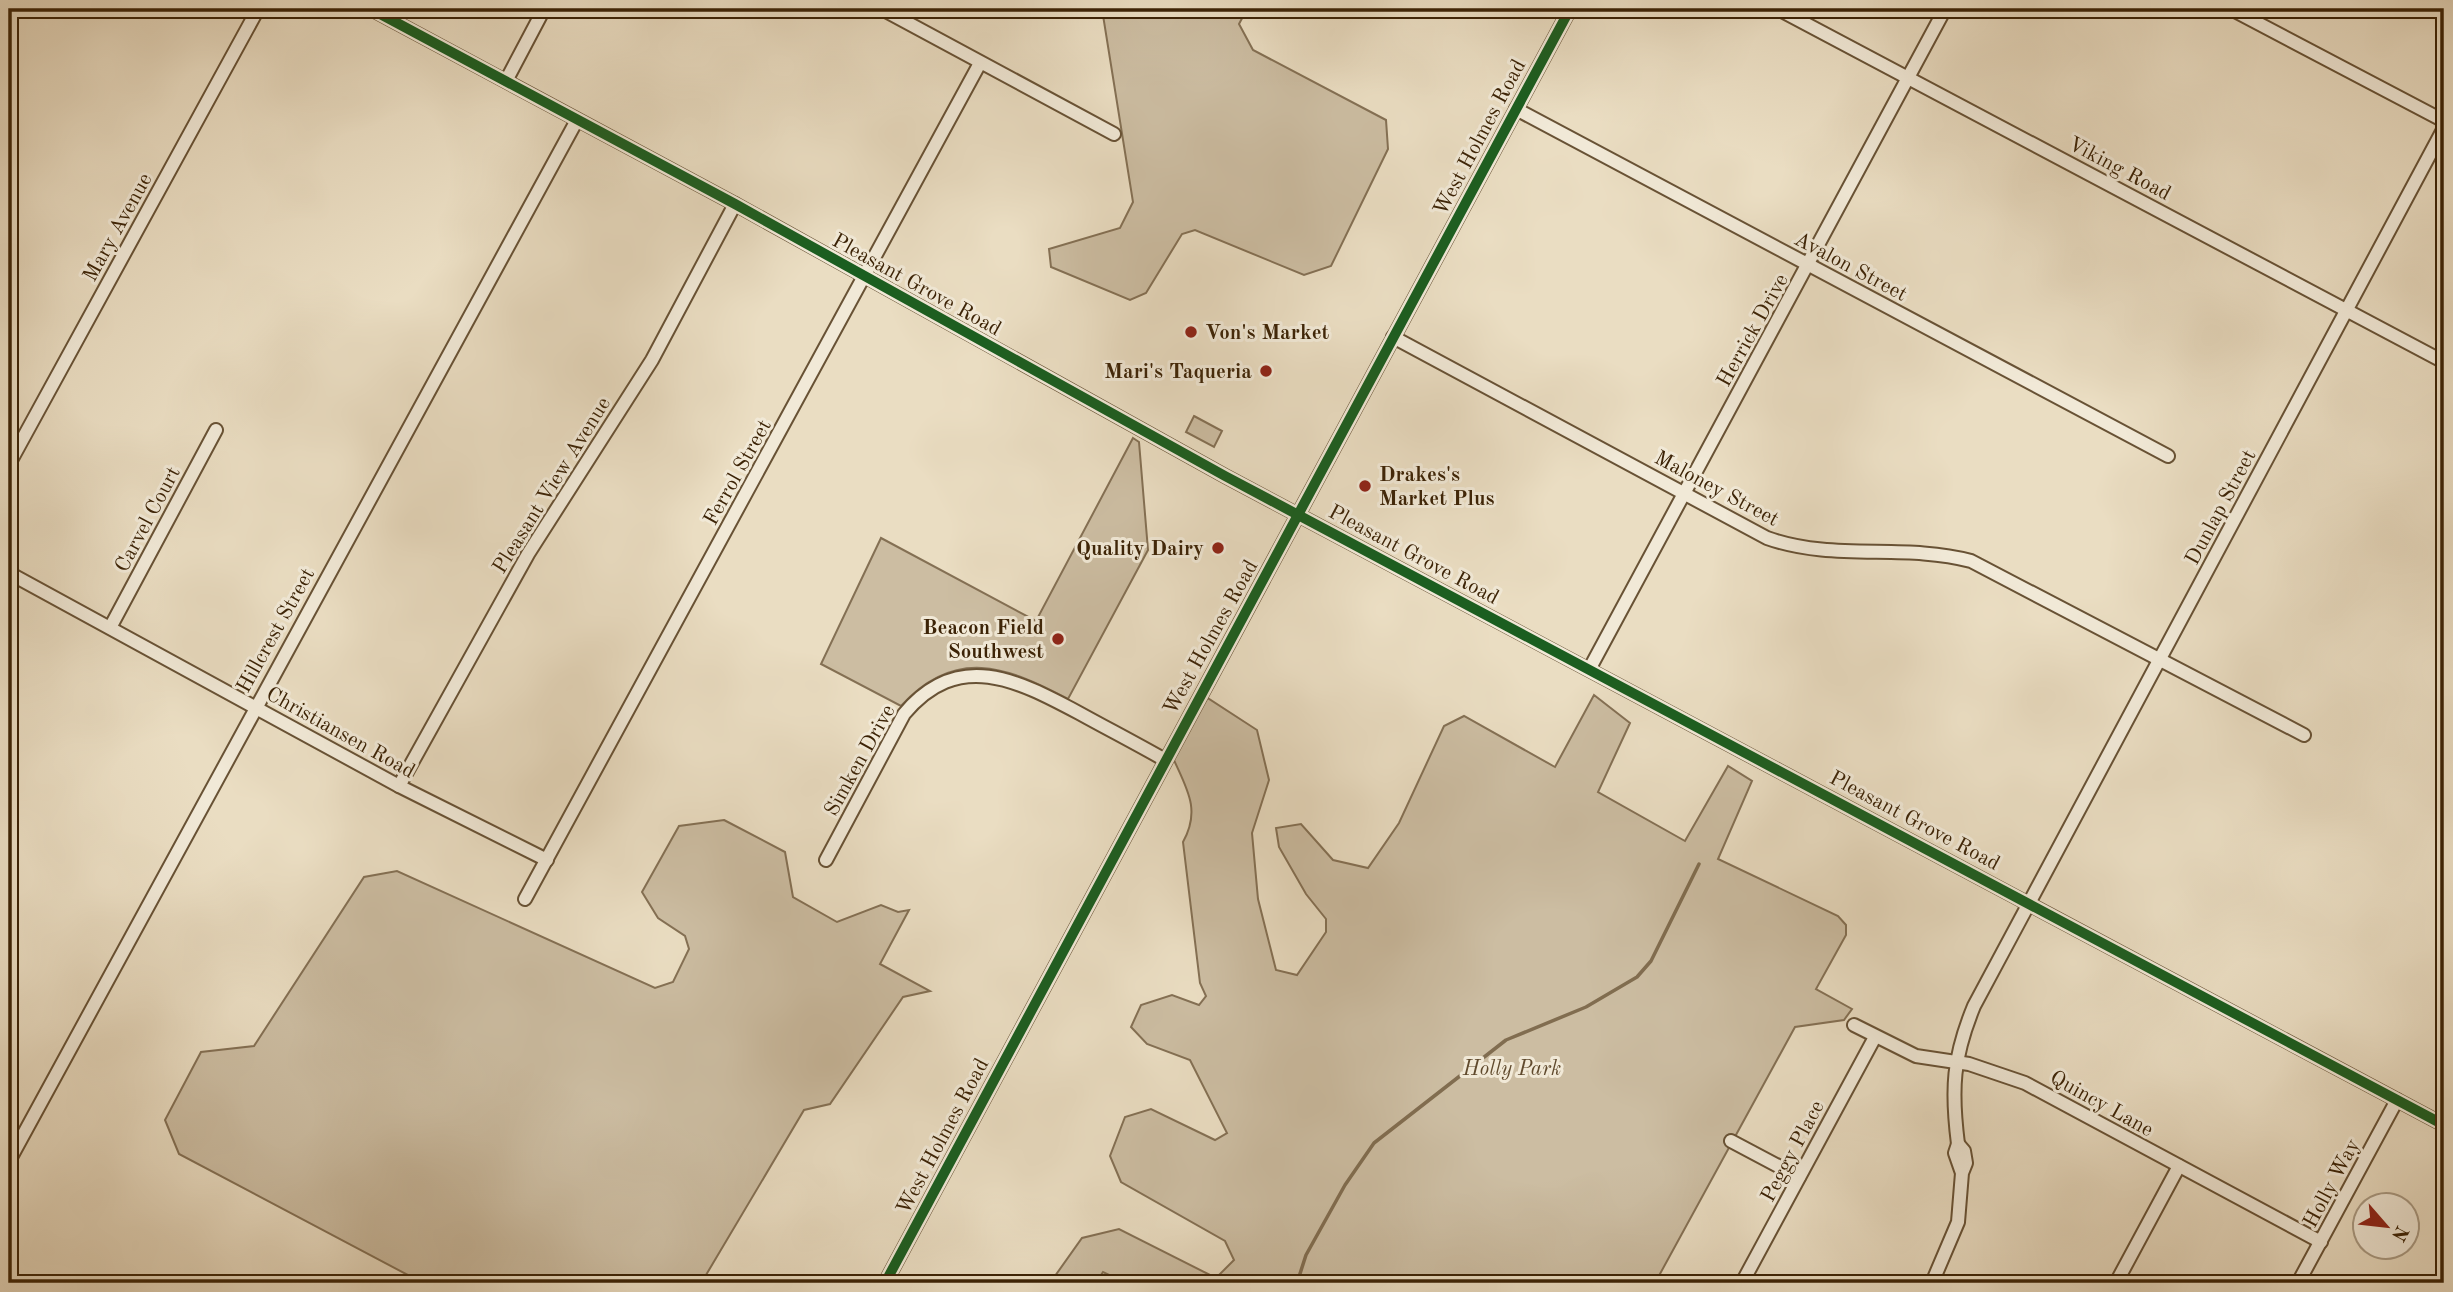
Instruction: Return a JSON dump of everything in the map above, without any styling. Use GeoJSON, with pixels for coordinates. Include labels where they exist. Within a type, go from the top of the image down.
{"type":"FeatureCollection","features":[{"type":"Feature","properties":{"kind":"street","name":"Mary Avenue"},"geometry":{"type":"LineString","coordinates":[[9,464],[258,9]]}},
{"type":"Feature","properties":{"kind":"street","name":"Pleasant Grove Road"},"geometry":{"type":"LineString","coordinates":[[371,9],[735,204],[865,278],[1298,514],[2444,1125]]}},
{"type":"Feature","properties":{"kind":"street"},"geometry":{"type":"LineString","coordinates":[[506,80],[544,9]]}},
{"type":"Feature","properties":{"kind":"street"},"geometry":{"type":"LineString","coordinates":[[882,9],[1114,134]]}},
{"type":"Feature","properties":{"kind":"street","name":"West Holmes Road"},"geometry":{"type":"LineString","coordinates":[[885,1283],[1570,9]]}},
{"type":"Feature","properties":{"kind":"street","name":"Viking Road"},"geometry":{"type":"LineString","coordinates":[[1778,9],[2444,362]]}},
{"type":"Feature","properties":{"kind":"street","name":"Herrick Drive"},"geometry":{"type":"LineString","coordinates":[[1590,668],[1945,9]]}},
{"type":"Feature","properties":{"kind":"street"},"geometry":{"type":"LineString","coordinates":[[2231,9],[2444,121]]}},
{"type":"Feature","properties":{"kind":"street","name":"Ferrol Street"},"geometry":{"type":"LineString","coordinates":[[526,899],[980,63]]}},
{"type":"Feature","properties":{"kind":"street","name":"Avalon Street"},"geometry":{"type":"LineString","coordinates":[[1516,109],[2168,456]]}},
{"type":"Feature","properties":{"kind":"street","name":"Hillcrest Street"},"geometry":{"type":"LineString","coordinates":[[9,1161],[577,120]]}},
{"type":"Feature","properties":{"kind":"street","name":"Dunlap Street"},"geometry":{"type":"LineString","coordinates":[[1932,1283],[1958,1222],[1962,1173],[1966,1163],[1964,1151],[1958,1144],[1953,1104],[1954,1062],[1974,1006],[2444,128]]}},
{"type":"Feature","properties":{"kind":"street","name":"Pleasant View Avenue"},"geometry":{"type":"LineString","coordinates":[[399,786],[542,531],[652,360],[735,204]]}},
{"type":"Feature","properties":{"kind":"street","name":"Maloney Street"},"geometry":{"type":"LineString","coordinates":[[1393,337],[1767,538],[1789,546],[1835,553],[1917,551],[1971,561],[2304,736]]}},
{"type":"Feature","properties":{"kind":"street","name":"Carvel Court"},"geometry":{"type":"LineString","coordinates":[[111,626],[216,430]]}},
{"type":"Feature","properties":{"kind":"street","name":"Christiansen Road"},"geometry":{"type":"LineString","coordinates":[[9,573],[111,626],[399,786],[547,860]]}},
{"type":"Feature","properties":{"kind":"street","name":"Simken Drive"},"geometry":{"type":"LineString","coordinates":[[826,860],[904,714],[918,697],[958,677],[981,675],[1022,684],[1165,760]]}},
{"type":"Feature","properties":{"kind":"street","name":"Quincy Lane"},"geometry":{"type":"LineString","coordinates":[[1854,1025],[1916,1056],[1969,1064],[2025,1083],[2320,1242]]}},
{"type":"Feature","properties":{"kind":"street","name":"Peggy Place"},"geometry":{"type":"LineString","coordinates":[[1742,1283],[1875,1037]]}},
{"type":"Feature","properties":{"kind":"street","name":"Holly Way"},"geometry":{"type":"LineString","coordinates":[[2298,1283],[2397,1100]]}},
{"type":"Feature","properties":{"kind":"street"},"geometry":{"type":"LineString","coordinates":[[1731,1141],[1799,1177]]}},
{"type":"Feature","properties":{"kind":"street"},"geometry":{"type":"LineString","coordinates":[[2116,1283],[2179,1167]]}},
{"type":"Feature","properties":{"kind":"green space"},"geometry":{"type":"Polygon","coordinates":[[[1102,9],[1247,9],[1239,24],[1253,50],[1386,120],[1388,149],[1331,266],[1304,275],[1195,230],[1182,234],[1146,293],[1130,300],[1051,267],[1049,249],[1120,228],[1133,202],[1102,9]]]}},
{"type":"Feature","properties":{"kind":"green space"},"geometry":{"type":"Polygon","coordinates":[[[1194,416],[1222,431],[1214,447],[1186,432],[1194,416]]]}},
{"type":"Feature","properties":{"kind":"green space"},"geometry":{"type":"Polygon","coordinates":[[[1133,438],[1139,442],[1148,550],[1068,699],[1023,678],[982,668],[961,669],[941,675],[921,687],[901,706],[821,664],[881,538],[1036,621],[1133,438]]]}},
{"type":"Feature","properties":{"kind":"green space","name":"Holly Park"},"geometry":{"type":"Polygon","coordinates":[[[1594,695],[1630,723],[1598,792],[1685,841],[1728,766],[1752,781],[1718,859],[1838,916],[1846,925],[1846,935],[1816,989],[1852,1009],[1844,1020],[1795,1027],[1655,1283],[1126,1283],[1103,1272],[1096,1283],[1050,1283],[1082,1238],[1119,1229],[1216,1278],[1234,1260],[1225,1241],[1121,1182],[1110,1156],[1125,1117],[1151,1109],[1215,1140],[1227,1133],[1190,1060],[1147,1044],[1131,1027],[1141,1005],[1172,995],[1199,1005],[1206,996],[1200,983],[1183,842],[1191,820],[1190,800],[1173,758],[1206,697],[1257,730],[1269,780],[1252,833],[1258,899],[1276,970],[1297,975],[1326,932],[1326,919],[1306,894],[1279,847],[1276,828],[1301,824],[1333,860],[1368,868],[1399,823],[1444,726],[1464,716],[1555,767],[1594,695]]]}},
{"type":"Feature","properties":{"kind":"green space"},"geometry":{"type":"Polygon","coordinates":[[[724,820],[785,852],[793,897],[837,922],[881,905],[898,912],[909,910],[880,964],[930,991],[903,997],[830,1104],[804,1110],[706,1275],[711,1283],[493,1283],[487,1280],[479,1283],[423,1283],[179,1154],[165,1120],[201,1052],[254,1046],[364,877],[397,871],[655,988],[673,982],[689,949],[685,936],[658,918],[642,892],[679,826],[724,820]]]}},
{"type":"Feature","properties":{"kind":"waterway"},"geometry":{"type":"LineString","coordinates":[[1297,1283],[1306,1255],[1345,1185],[1374,1143],[1506,1040],[1586,1007],[1637,977],[1651,961],[1699,864]]}},
{"type":"Feature","properties":{"kind":"cycle path"},"geometry":{"type":"LineString","coordinates":[[371,9],[735,204],[1225,476],[2444,1125]]}},
{"type":"Feature","properties":{"kind":"cycle path"},"geometry":{"type":"LineString","coordinates":[[885,1283],[1570,9]]}},
{"type":"Feature","properties":{"kind":"place","name":"Von's Market"},"geometry":{"type":"Point","coordinates":[1191,332]}},
{"type":"Feature","properties":{"kind":"place","name":"Mari's Taqueria"},"geometry":{"type":"Point","coordinates":[1266,371]}},
{"type":"Feature","properties":{"kind":"place","name":"Drakes's Market Plus"},"geometry":{"type":"Point","coordinates":[1365,486]}},
{"type":"Feature","properties":{"kind":"place","name":"Quality Dairy"},"geometry":{"type":"Point","coordinates":[1218,548]}},
{"type":"Feature","properties":{"kind":"place","name":"Beacon Field Southwest"},"geometry":{"type":"Point","coordinates":[1058,639]}}]}
